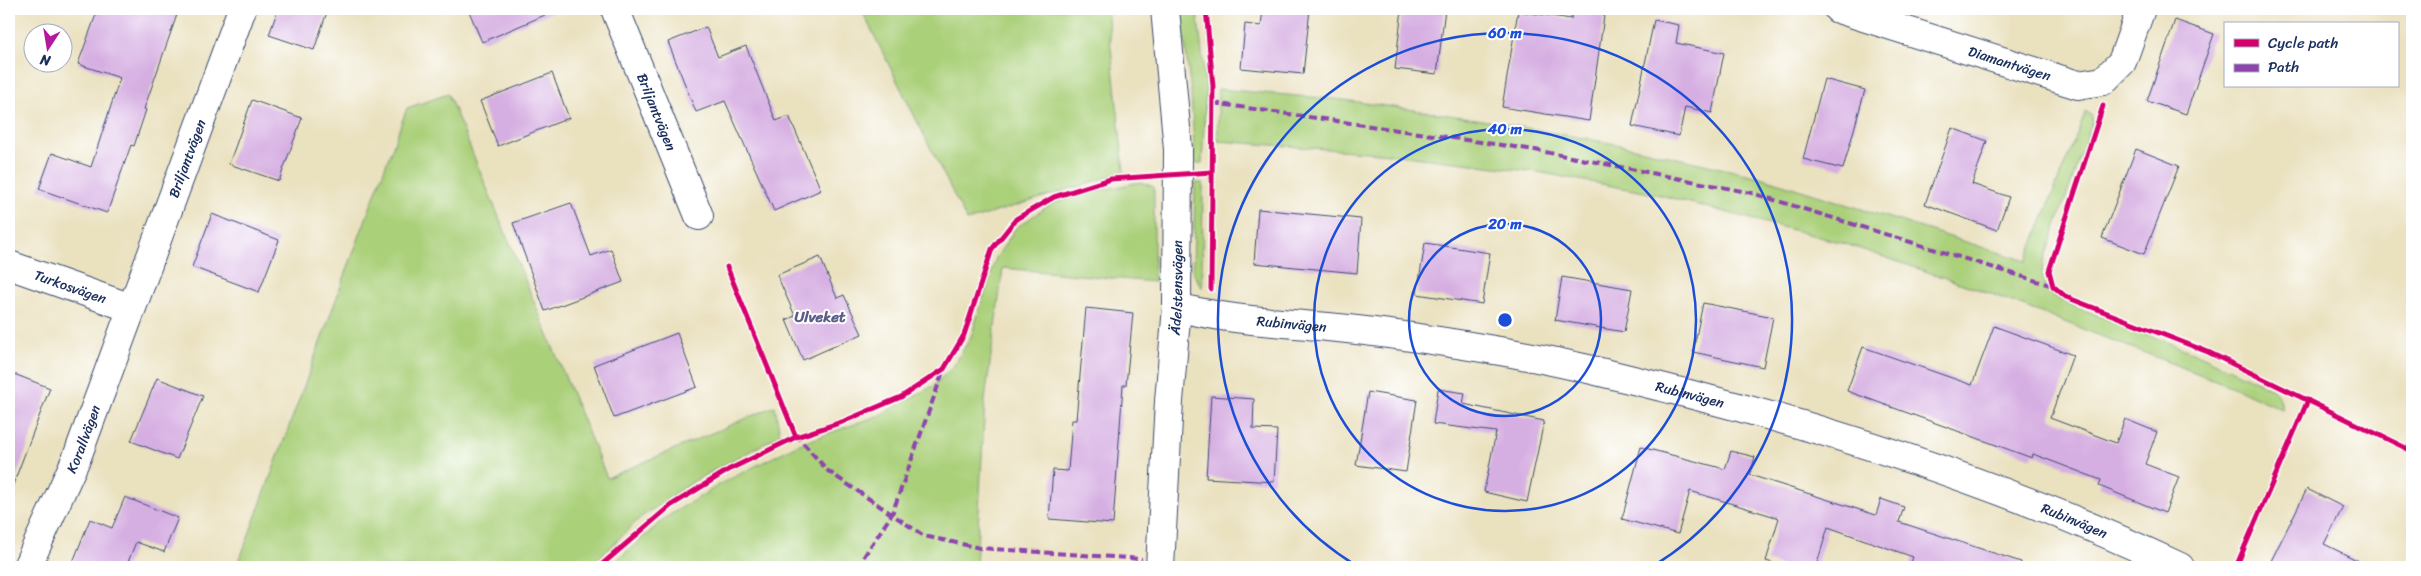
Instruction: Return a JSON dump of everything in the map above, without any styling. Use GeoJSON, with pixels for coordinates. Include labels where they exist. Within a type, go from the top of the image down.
{"type":"FeatureCollection","features":[{"type":"Feature","properties":{"kind":"street","name":"Briljantvägen"},"geometry":{"type":"LineString","coordinates":[[131,308],[242,9]]}},
{"type":"Feature","properties":{"kind":"street","name":"Briljantvägen"},"geometry":{"type":"LineString","coordinates":[[615,9],[699,216]]}},
{"type":"Feature","properties":{"kind":"street","name":"Ädelstensvägen"},"geometry":{"type":"LineString","coordinates":[[1160,567],[1169,402],[1177,308],[1178,149],[1165,9]]}},
{"type":"Feature","properties":{"kind":"street","name":"Diamantvägen"},"geometry":{"type":"LineString","coordinates":[[1838,9],[2078,85],[2103,81],[2122,62],[2141,9]]}},
{"type":"Feature","properties":{"kind":"street","name":"Turkosvägen"},"geometry":{"type":"LineString","coordinates":[[9,265],[131,308]]}},
{"type":"Feature","properties":{"kind":"street","name":"Korallvägen"},"geometry":{"type":"LineString","coordinates":[[27,567],[77,457],[131,308]]}},
{"type":"Feature","properties":{"kind":"street","name":"Rubinvägen"},"geometry":{"type":"LineString","coordinates":[[1177,308],[1208,315],[1338,328],[1490,349],[1628,378],[1765,413],[1969,478],[2101,530],[2180,567]]}},
{"type":"Feature","properties":{"kind":"green space"},"geometry":{"type":"Polygon","coordinates":[[[861,9],[1107,9],[1124,172],[967,221],[861,9]]]}},
{"type":"Feature","properties":{"kind":"green space"},"geometry":{"type":"Polygon","coordinates":[[[1181,9],[1197,9],[1206,89],[1202,163],[1195,163],[1191,93],[1181,9]]]}},
{"type":"Feature","properties":{"kind":"green space"},"geometry":{"type":"Polygon","coordinates":[[[1218,89],[1344,100],[1483,120],[1621,145],[1760,177],[2026,261],[2086,111],[2092,116],[2091,126],[2043,263],[2042,271],[2046,288],[2066,303],[2195,353],[2273,389],[2280,399],[2283,410],[2233,387],[1989,293],[1846,244],[1660,195],[1537,172],[1380,153],[1218,141],[1218,89]]]}},
{"type":"Feature","properties":{"kind":"green space"},"geometry":{"type":"Polygon","coordinates":[[[448,94],[607,478],[775,406],[780,435],[696,480],[641,517],[590,567],[237,567],[407,108],[448,94]]]}},
{"type":"Feature","properties":{"kind":"green space"},"geometry":{"type":"Polygon","coordinates":[[[1140,182],[1154,187],[1154,282],[1003,268],[985,400],[976,567],[609,567],[668,516],[724,482],[797,445],[880,415],[933,386],[953,367],[971,337],[996,258],[1016,228],[1051,204],[1084,194],[1140,182]]]}},
{"type":"Feature","properties":{"kind":"green space"},"geometry":{"type":"Polygon","coordinates":[[[1195,183],[1203,183],[1202,288],[1193,273],[1195,183]]]}},
{"type":"Feature","properties":{"kind":"building"},"geometry":{"type":"Polygon","coordinates":[[[98,9],[179,9],[144,109],[146,110],[134,146],[131,145],[107,213],[39,189],[52,153],[91,167],[120,78],[78,64],[98,9]]]}},
{"type":"Feature","properties":{"kind":"building"},"geometry":{"type":"Polygon","coordinates":[[[278,9],[328,9],[314,50],[269,35],[278,9]]]}},
{"type":"Feature","properties":{"kind":"building"},"geometry":{"type":"Polygon","coordinates":[[[468,9],[559,9],[482,42],[468,9]]]}},
{"type":"Feature","properties":{"kind":"building"},"geometry":{"type":"Polygon","coordinates":[[[1263,9],[1310,9],[1303,74],[1241,68],[1245,24],[1261,26],[1263,9]]]}},
{"type":"Feature","properties":{"kind":"building"},"geometry":{"type":"Polygon","coordinates":[[[1402,9],[1445,9],[1437,74],[1395,69],[1402,9]]]}},
{"type":"Feature","properties":{"kind":"building"},"geometry":{"type":"Polygon","coordinates":[[[1572,9],[1605,9],[1589,121],[1502,107],[1518,11],[1571,19],[1572,9]]]}},
{"type":"Feature","properties":{"kind":"building"},"geometry":{"type":"Polygon","coordinates":[[[1654,20],[1679,25],[1676,43],[1724,53],[1712,113],[1685,107],[1679,136],[1632,126],[1654,20]]]}},
{"type":"Feature","properties":{"kind":"building"},"geometry":{"type":"Polygon","coordinates":[[[2175,20],[2214,34],[2186,114],[2147,101],[2175,20]]]}},
{"type":"Feature","properties":{"kind":"building"},"geometry":{"type":"Polygon","coordinates":[[[706,27],[718,57],[746,46],[776,121],[789,116],[821,190],[774,211],[725,101],[696,112],[668,42],[706,27]]]}},
{"type":"Feature","properties":{"kind":"building"},"geometry":{"type":"Polygon","coordinates":[[[552,73],[569,118],[498,146],[480,101],[552,73]]]}},
{"type":"Feature","properties":{"kind":"building"},"geometry":{"type":"Polygon","coordinates":[[[1824,79],[1865,90],[1843,169],[1803,159],[1824,79]]]}},
{"type":"Feature","properties":{"kind":"building"},"geometry":{"type":"Polygon","coordinates":[[[252,100],[302,118],[279,181],[229,164],[252,100]]]}},
{"type":"Feature","properties":{"kind":"building"},"geometry":{"type":"Polygon","coordinates":[[[1952,128],[1987,141],[1972,184],[2009,197],[1997,230],[1925,204],[1952,128]]]}},
{"type":"Feature","properties":{"kind":"building"},"geometry":{"type":"Polygon","coordinates":[[[2136,149],[2179,166],[2144,254],[2102,238],[2136,149]]]}},
{"type":"Feature","properties":{"kind":"building"},"geometry":{"type":"Polygon","coordinates":[[[571,203],[591,256],[611,249],[623,282],[545,311],[513,223],[571,203]]]}},
{"type":"Feature","properties":{"kind":"building"},"geometry":{"type":"Polygon","coordinates":[[[1258,209],[1361,219],[1357,273],[1254,263],[1258,209]]]}},
{"type":"Feature","properties":{"kind":"building"},"geometry":{"type":"Polygon","coordinates":[[[212,214],[279,240],[259,292],[192,267],[212,214]]]}},
{"type":"Feature","properties":{"kind":"building"},"geometry":{"type":"Polygon","coordinates":[[[1425,243],[1490,253],[1482,304],[1417,294],[1425,243]]]}},
{"type":"Feature","properties":{"kind":"building"},"geometry":{"type":"Polygon","coordinates":[[[820,257],[837,298],[844,295],[862,334],[803,360],[786,320],[795,316],[777,275],[820,257]]]}},
{"type":"Feature","properties":{"kind":"building"},"geometry":{"type":"Polygon","coordinates":[[[1562,277],[1632,289],[1624,332],[1555,320],[1562,277]]]}},
{"type":"Feature","properties":{"kind":"building"},"geometry":{"type":"Polygon","coordinates":[[[1703,303],[1773,317],[1763,367],[1693,352],[1703,303]]]}},
{"type":"Feature","properties":{"kind":"building"},"geometry":{"type":"Polygon","coordinates":[[[1086,308],[1133,313],[1126,385],[1123,385],[1113,524],[1049,519],[1053,470],[1068,471],[1072,420],[1076,420],[1086,308]]]}},
{"type":"Feature","properties":{"kind":"building"},"geometry":{"type":"Polygon","coordinates":[[[1994,326],[2073,355],[2050,418],[2116,443],[2125,419],[2157,432],[2145,464],[2179,477],[2165,513],[2099,486],[2101,480],[2033,454],[2032,458],[1847,391],[1863,347],[1972,385],[1994,326]]]}},
{"type":"Feature","properties":{"kind":"building"},"geometry":{"type":"Polygon","coordinates":[[[677,333],[697,387],[614,418],[594,365],[677,333]]]}},
{"type":"Feature","properties":{"kind":"building"},"geometry":{"type":"Polygon","coordinates":[[[9,372],[50,388],[11,490],[9,490],[9,372]]]}},
{"type":"Feature","properties":{"kind":"building"},"geometry":{"type":"Polygon","coordinates":[[[157,378],[203,396],[177,459],[131,441],[157,378]]]}},
{"type":"Feature","properties":{"kind":"building"},"geometry":{"type":"Polygon","coordinates":[[[1438,389],[1465,393],[1463,404],[1544,421],[1527,502],[1484,492],[1496,432],[1433,424],[1438,389]]]}},
{"type":"Feature","properties":{"kind":"building"},"geometry":{"type":"Polygon","coordinates":[[[1368,392],[1417,400],[1406,472],[1356,465],[1368,392]]]}},
{"type":"Feature","properties":{"kind":"building"},"geometry":{"type":"Polygon","coordinates":[[[1211,396],[1254,399],[1253,429],[1277,430],[1274,482],[1206,478],[1211,396]]]}},
{"type":"Feature","properties":{"kind":"building"},"geometry":{"type":"Polygon","coordinates":[[[1641,447],[1725,469],[1731,451],[1755,457],[1750,475],[1876,515],[1881,499],[1904,507],[1899,522],[2021,562],[2020,567],[1909,567],[1913,557],[1828,527],[1816,567],[1786,567],[1766,561],[1779,518],[1690,491],[1678,534],[1622,519],[1641,447]]]}},
{"type":"Feature","properties":{"kind":"building"},"geometry":{"type":"Polygon","coordinates":[[[2307,489],[2343,507],[2324,544],[2371,567],[2268,567],[2307,489]]]}},
{"type":"Feature","properties":{"kind":"building"},"geometry":{"type":"Polygon","coordinates":[[[125,497],[178,518],[164,552],[136,542],[126,567],[71,567],[90,519],[112,528],[125,497]]]}},
{"type":"Feature","properties":{"kind":"marked path"},"geometry":{"type":"LineString","coordinates":[[1213,103],[1535,150],[1752,193],[2053,286]]}},
{"type":"Feature","properties":{"kind":"marked path"},"geometry":{"type":"LineString","coordinates":[[857,567],[892,514],[944,369]]}},
{"type":"Feature","properties":{"kind":"marked path"},"geometry":{"type":"LineString","coordinates":[[795,434],[828,471],[924,536],[980,548],[1142,559]]}},
{"type":"Feature","properties":{"kind":"cycle path"},"geometry":{"type":"LineString","coordinates":[[1206,9],[1213,86],[1211,289]]}},
{"type":"Feature","properties":{"kind":"cycle path"},"geometry":{"type":"LineString","coordinates":[[2103,106],[2049,271],[2053,286],[2066,297],[2208,352],[2412,451]]}},
{"type":"Feature","properties":{"kind":"cycle path"},"geometry":{"type":"LineString","coordinates":[[599,567],[670,506],[730,469],[796,437],[842,422],[901,397],[944,369],[964,335],[992,249],[1016,219],[1054,197],[1111,179],[1212,172]]}},
{"type":"Feature","properties":{"kind":"cycle path"},"geometry":{"type":"LineString","coordinates":[[727,267],[796,437]]}},
{"type":"Feature","properties":{"kind":"cycle path"},"geometry":{"type":"LineString","coordinates":[[2236,567],[2308,400]]}},
{"type":"Feature","properties":{"kind":"district","name":"Ulveket"},"geometry":{"type":"Point","coordinates":[820,317]}}]}
